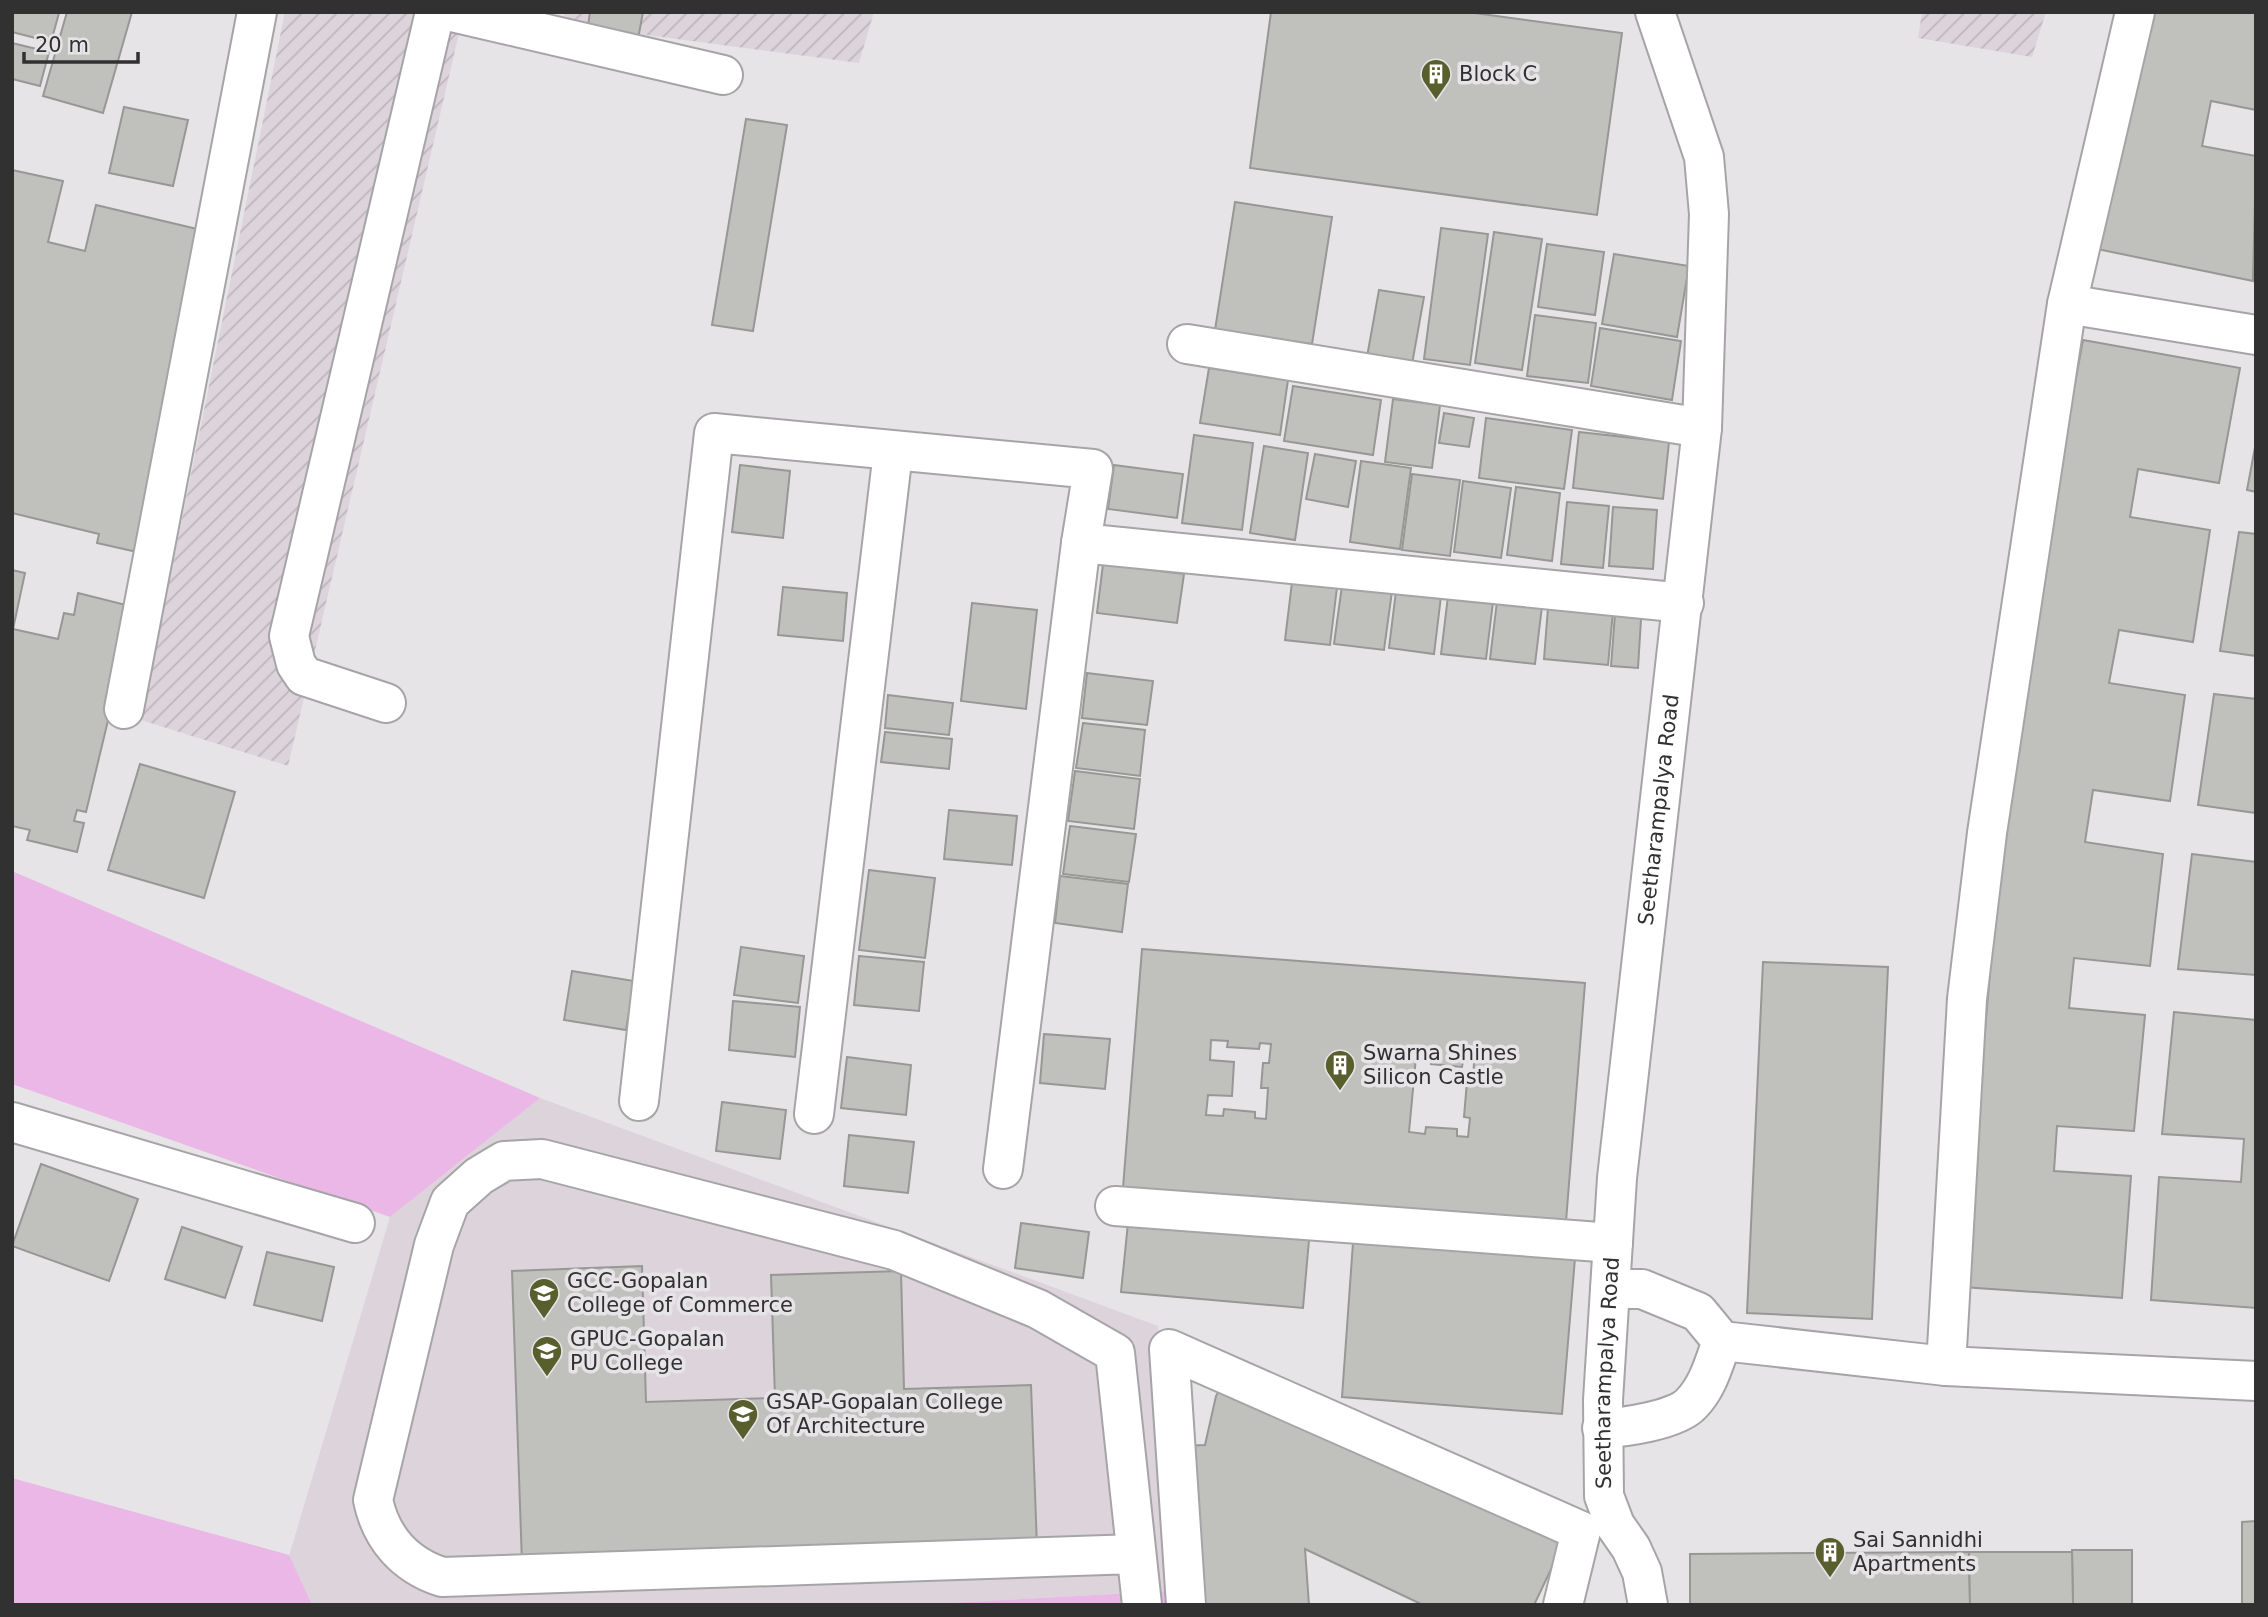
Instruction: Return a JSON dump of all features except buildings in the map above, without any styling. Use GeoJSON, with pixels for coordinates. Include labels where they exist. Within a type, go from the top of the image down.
{"type":"FeatureCollection","features":[{"type":"Feature","properties":{"kind":"street"},"geometry":{"type":"LineString","coordinates":[[124,709],[257,12]]}},
{"type":"Feature","properties":{"kind":"street"},"geometry":{"type":"LineString","coordinates":[[386,703],[304,676],[296,664],[289,636],[435,12]]}},
{"type":"Feature","properties":{"kind":"street"},"geometry":{"type":"LineString","coordinates":[[452,12],[723,75]]}},
{"type":"Feature","properties":{"kind":"street","name":"Seetharampalya Road"},"geometry":{"type":"LineString","coordinates":[[1647,1605],[1642,1572],[1631,1548],[1615,1525],[1604,1496],[1602,1428],[1613,1243],[1646,916],[1702,428],[1709,184],[1704,158],[1655,12]]}},
{"type":"Feature","properties":{"kind":"street"},"geometry":{"type":"LineString","coordinates":[[1946,1366],[1969,985],[1989,819],[2067,304],[2135,12]]}},
{"type":"Feature","properties":{"kind":"street"},"geometry":{"type":"LineString","coordinates":[[2067,304],[2256,335]]}},
{"type":"Feature","properties":{"kind":"street"},"geometry":{"type":"LineString","coordinates":[[1187,344],[1702,428]]}},
{"type":"Feature","properties":{"kind":"street"},"geometry":{"type":"LineString","coordinates":[[639,1101],[714,433],[1093,469],[1081,543],[1003,1169]]}},
{"type":"Feature","properties":{"kind":"street"},"geometry":{"type":"LineString","coordinates":[[814,1114],[892,452]]}},
{"type":"Feature","properties":{"kind":"street"},"geometry":{"type":"LineString","coordinates":[[1081,543],[1684,603]]}},
{"type":"Feature","properties":{"kind":"street"},"geometry":{"type":"LineString","coordinates":[[12,1122],[355,1223]]}},
{"type":"Feature","properties":{"kind":"street"},"geometry":{"type":"LineString","coordinates":[[1136,1554],[442,1577],[419,1569],[403,1556],[378,1523],[373,1500],[434,1245],[450,1202],[479,1176],[504,1161],[542,1159],[894,1250],[1038,1309],[1115,1353],[1142,1605]]}},
{"type":"Feature","properties":{"kind":"street"},"geometry":{"type":"LineString","coordinates":[[1115,1206],[1613,1243]]}},
{"type":"Feature","properties":{"kind":"street"},"geometry":{"type":"LineString","coordinates":[[1610,1289],[1642,1289],[1698,1312],[1722,1341],[1946,1366],[2256,1381]]}},
{"type":"Feature","properties":{"kind":"street"},"geometry":{"type":"LineString","coordinates":[[1602,1428],[1620,1428],[1652,1420],[1689,1406],[1705,1384],[1722,1341]]}},
{"type":"Feature","properties":{"kind":"street"},"geometry":{"type":"LineString","coordinates":[[1186,1605],[1169,1349],[1581,1531],[1565,1598]]}},
{"type":"Feature","properties":{"kind":"street"},"geometry":{"type":"LineString","coordinates":[[1565,1598],[1615,1525]]}},
{"type":"Feature","properties":{"kind":"shaded area"},"geometry":{"type":"Polygon","coordinates":[[[285,12],[464,12],[288,766],[141,720],[285,12]]]}},
{"type":"Feature","properties":{"kind":"shaded area"},"geometry":{"type":"Polygon","coordinates":[[[565,12],[874,12],[859,63],[563,24],[565,12]]]}},
{"type":"Feature","properties":{"kind":"shaded area"},"geometry":{"type":"Polygon","coordinates":[[[1922,12],[2046,12],[2032,57],[1918,38],[1922,12]]]}},
{"type":"Feature","properties":{"kind":"shaded area"},"geometry":{"type":"Polygon","coordinates":[[[12,871],[540,1098],[390,1217],[12,1084],[12,871]]]}},
{"type":"Feature","properties":{"kind":"shaded area","name":"GSAP-Gopalan College Of Architecture"},"geometry":{"type":"Polygon","coordinates":[[[540,1098],[1158,1326],[1170,1591],[910,1605],[312,1605],[289,1556],[390,1217],[540,1098]]]}},
{"type":"Feature","properties":{"kind":"shaded area"},"geometry":{"type":"Polygon","coordinates":[[[12,1478],[289,1555],[312,1605],[12,1605],[12,1478]]]}},
{"type":"Feature","properties":{"kind":"shaded area"},"geometry":{"type":"Polygon","coordinates":[[[1170,1591],[1171,1605],[910,1605],[1170,1591]]]}},
{"type":"Feature","properties":{"kind":"place","name":"Block C"},"geometry":{"type":"Point","coordinates":[1436,101]}},
{"type":"Feature","properties":{"kind":"place","name":"Swarna Shines Silicon Castle"},"geometry":{"type":"Point","coordinates":[1340,1092]}},
{"type":"Feature","properties":{"kind":"place","name":"GCC-Gopalan College of Commerce"},"geometry":{"type":"Point","coordinates":[544,1320]}},
{"type":"Feature","properties":{"kind":"place","name":"GPUC-Gopalan PU College"},"geometry":{"type":"Point","coordinates":[547,1378]}},
{"type":"Feature","properties":{"kind":"place","name":"GSAP-Gopalan College Of Architecture"},"geometry":{"type":"Point","coordinates":[743,1441]}},
{"type":"Feature","properties":{"kind":"place","name":"Sai Sannidhi Apartments"},"geometry":{"type":"Point","coordinates":[1830,1579]}}]}
